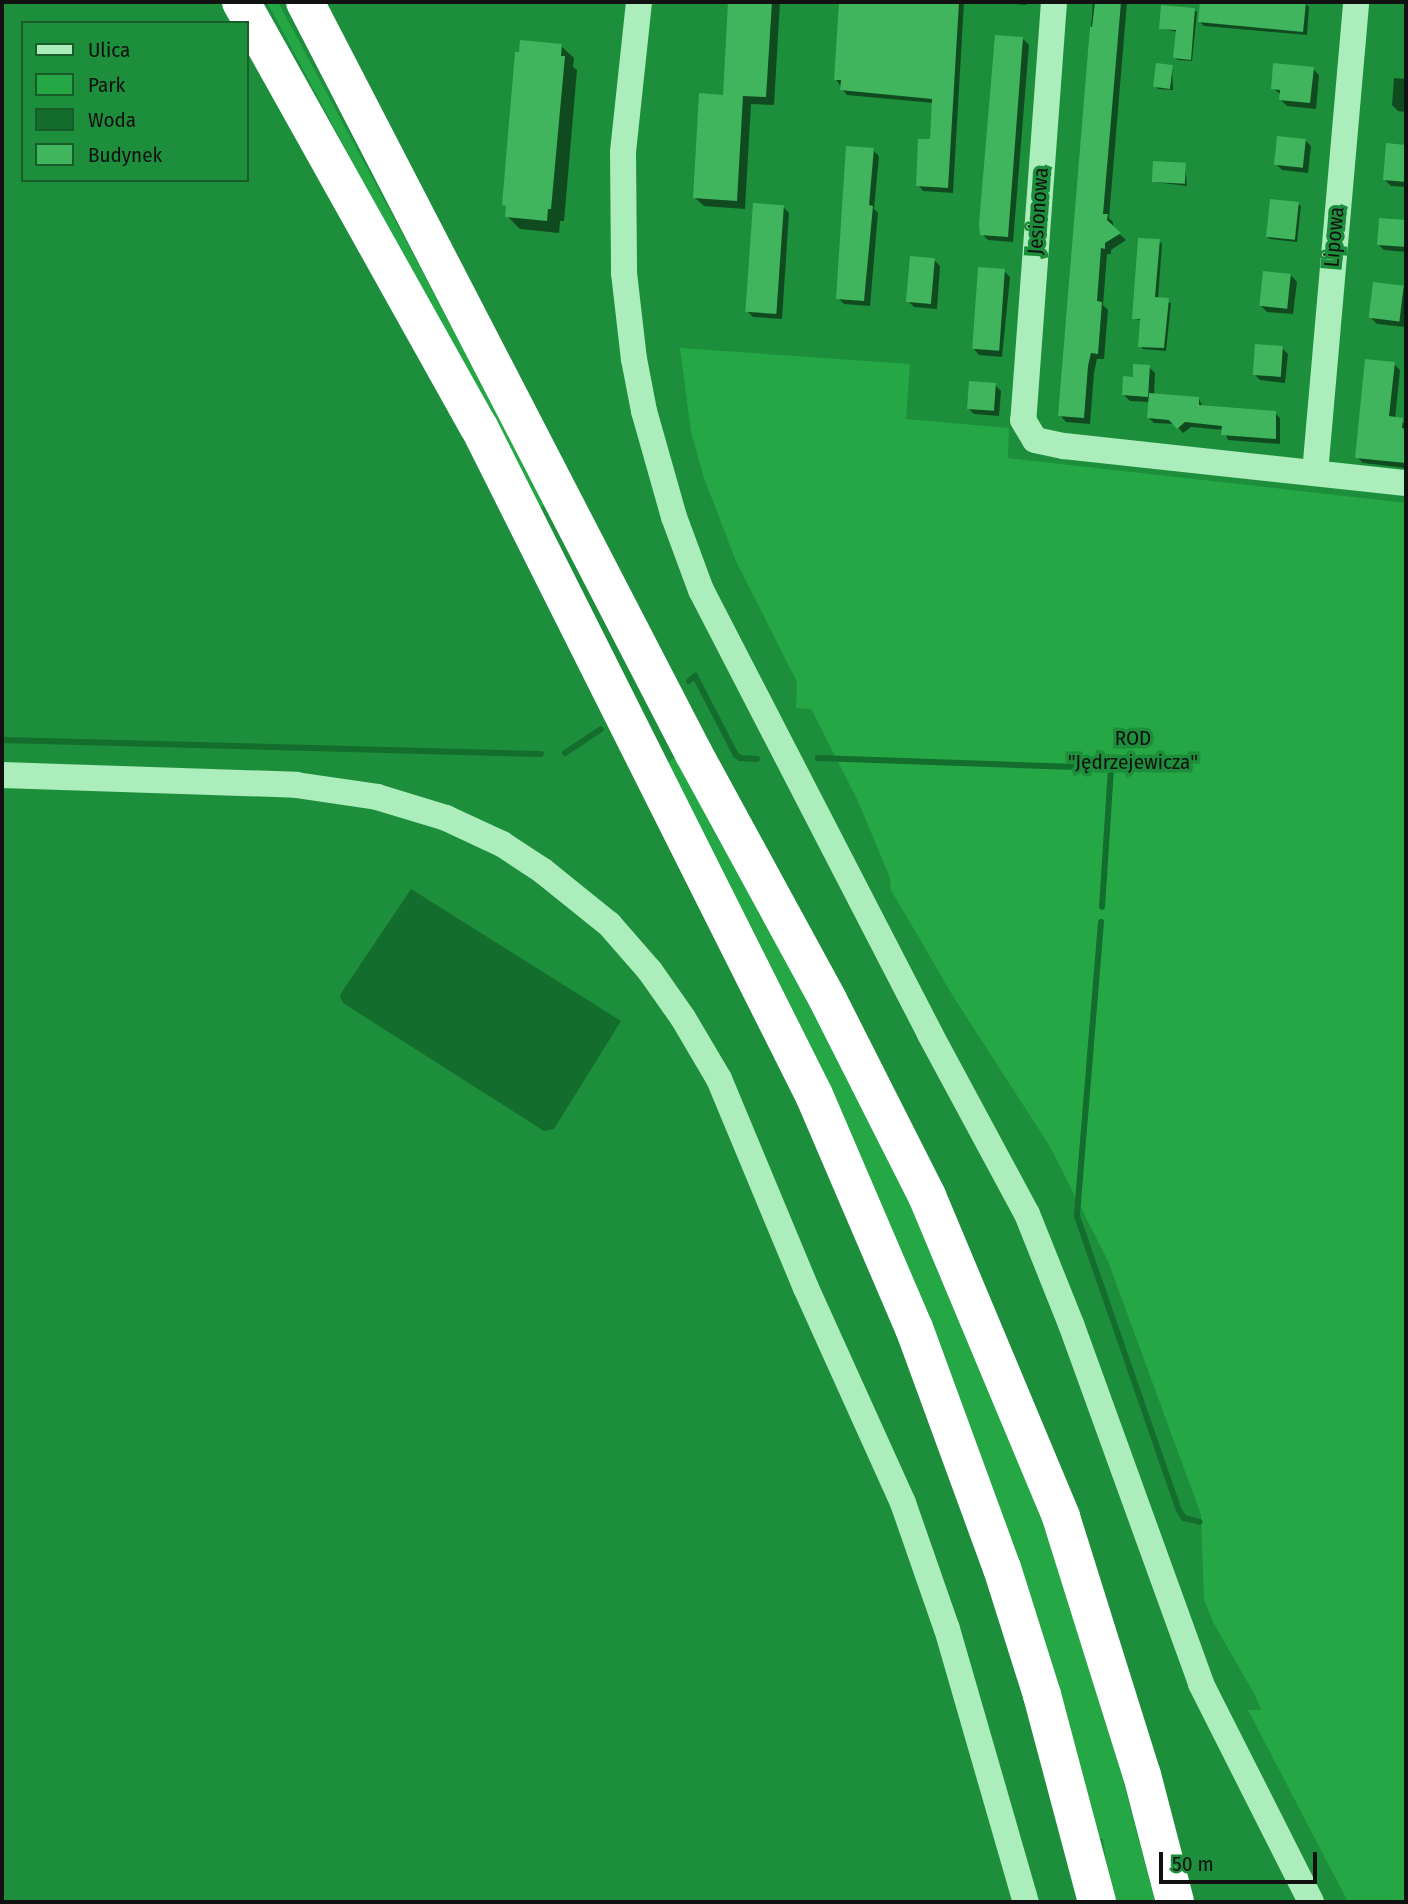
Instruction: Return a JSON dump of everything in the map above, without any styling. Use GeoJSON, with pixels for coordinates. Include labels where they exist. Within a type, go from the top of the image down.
{"type":"FeatureCollection","features":[{"type":"Feature","properties":{"kind":"highway"},"geometry":{"type":"LineString","coordinates":[[240,2],[479,427],[825,1118],[914,1328],[1002,1568],[1042,1695],[1097,1902]]}},
{"type":"Feature","properties":{"kind":"highway"},"geometry":{"type":"LineString","coordinates":[[306,2],[675,718],[828,1000],[927,1196],[1061,1517],[1142,1775],[1174,1902]]}},
{"type":"Feature","properties":{"kind":"street"},"geometry":{"type":"LineString","coordinates":[[639,2],[623,152],[624,274],[629,328],[644,411],[674,517],[701,590],[930,1034],[1027,1214],[1071,1324],[1201,1684],[1311,1902]]}},
{"type":"Feature","properties":{"kind":"street","name":"Jesionowa"},"geometry":{"type":"LineString","coordinates":[[1054,2],[1023,420],[1035,440],[1064,446],[1315,473]]}},
{"type":"Feature","properties":{"kind":"street","name":"Lipowa"},"geometry":{"type":"LineString","coordinates":[[1315,473],[1356,2]]}},
{"type":"Feature","properties":{"kind":"street"},"geometry":{"type":"LineString","coordinates":[[1315,473],[1406,483]]}},
{"type":"Feature","properties":{"kind":"street"},"geometry":{"type":"LineString","coordinates":[[2,775],[296,785],[377,797],[446,818],[502,844],[543,871],[609,925],[650,971],[683,1018],[719,1079],[806,1288],[904,1503],[951,1641],[1026,1902]]}},
{"type":"Feature","properties":{"kind":"green space"},"geometry":{"type":"Polygon","coordinates":[[[267,2],[278,2],[420,267],[545,505],[538,509],[267,2]]]}},
{"type":"Feature","properties":{"kind":"green space","name":"ROD \"Jędrzejewicza\""},"geometry":{"type":"Polygon","coordinates":[[[680,348],[910,364],[906,419],[1009,428],[1008,458],[1406,503],[1406,1902],[1348,1902],[1248,1710],[1261,1710],[1214,1624],[1204,1600],[1201,1515],[1108,1261],[1049,1145],[953,996],[891,890],[890,878],[858,801],[811,709],[796,708],[797,682],[736,561],[704,478],[691,432],[680,348]]]}},
{"type":"Feature","properties":{"kind":"green space"},"geometry":{"type":"Polygon","coordinates":[[[679,755],[811,999],[960,1308],[1050,1543],[1109,1727],[1155,1902],[1112,1902],[1103,1839],[1095,1836],[668,762],[679,755]]]}},
{"type":"Feature","properties":{"kind":"water"},"geometry":{"type":"Polygon","coordinates":[[[411,889],[621,1021],[554,1129],[544,1131],[343,1003],[340,997],[342,992],[411,889]]]}},
{"type":"Feature","properties":{"kind":"building"},"geometry":{"type":"Polygon","coordinates":[[[728,2],[772,2],[766,97],[743,96],[737,201],[693,198],[699,93],[723,95],[728,2]]]}},
{"type":"Feature","properties":{"kind":"building"},"geometry":{"type":"Polygon","coordinates":[[[839,2],[959,2],[948,188],[916,186],[918,139],[930,139],[932,99],[840,90],[841,80],[834,80],[839,2]]]}},
{"type":"Feature","properties":{"kind":"building"},"geometry":{"type":"Polygon","coordinates":[[[1095,2],[1121,2],[1103,214],[1108,214],[1107,220],[1121,233],[1105,243],[1105,249],[1101,248],[1097,301],[1102,302],[1098,354],[1091,353],[1088,366],[1084,418],[1058,416],[1090,27],[1095,2]]]}},
{"type":"Feature","properties":{"kind":"building"},"geometry":{"type":"Polygon","coordinates":[[[1200,2],[1306,2],[1303,32],[1198,22],[1200,2]]]}},
{"type":"Feature","properties":{"kind":"building"},"geometry":{"type":"Polygon","coordinates":[[[1161,5],[1195,8],[1191,60],[1173,58],[1176,30],[1159,29],[1161,5]]]}},
{"type":"Feature","properties":{"kind":"building"},"geometry":{"type":"Polygon","coordinates":[[[995,35],[1023,37],[1008,237],[980,235],[979,224],[995,35]]]}},
{"type":"Feature","properties":{"kind":"building"},"geometry":{"type":"Polygon","coordinates":[[[520,40],[562,44],[561,56],[565,56],[551,209],[548,209],[547,221],[505,217],[506,206],[502,205],[515,52],[519,52],[520,40]]]}},
{"type":"Feature","properties":{"kind":"building"},"geometry":{"type":"Polygon","coordinates":[[[1156,63],[1173,65],[1170,89],[1153,87],[1156,63]]]}},
{"type":"Feature","properties":{"kind":"building"},"geometry":{"type":"Polygon","coordinates":[[[1273,63],[1314,67],[1310,103],[1279,100],[1280,90],[1271,89],[1273,63]]]}},
{"type":"Feature","properties":{"kind":"building"},"geometry":{"type":"Polygon","coordinates":[[[1277,136],[1306,139],[1303,168],[1274,165],[1277,136]]]}},
{"type":"Feature","properties":{"kind":"building"},"geometry":{"type":"Polygon","coordinates":[[[1386,143],[1406,145],[1406,182],[1383,180],[1386,143]]]}},
{"type":"Feature","properties":{"kind":"building"},"geometry":{"type":"Polygon","coordinates":[[[846,146],[874,148],[869,205],[873,206],[864,301],[836,299],[846,146]]]}},
{"type":"Feature","properties":{"kind":"building"},"geometry":{"type":"Polygon","coordinates":[[[1153,161],[1186,163],[1185,184],[1152,182],[1153,161]]]}},
{"type":"Feature","properties":{"kind":"building"},"geometry":{"type":"Polygon","coordinates":[[[1270,199],[1299,202],[1295,240],[1266,237],[1270,199]]]}},
{"type":"Feature","properties":{"kind":"building"},"geometry":{"type":"Polygon","coordinates":[[[753,203],[784,205],[776,314],[745,312],[753,203]]]}},
{"type":"Feature","properties":{"kind":"building"},"geometry":{"type":"Polygon","coordinates":[[[1379,218],[1406,220],[1404,247],[1377,245],[1379,218]]]}},
{"type":"Feature","properties":{"kind":"building"},"geometry":{"type":"Polygon","coordinates":[[[1138,238],[1160,239],[1155,297],[1169,298],[1164,348],[1138,347],[1140,319],[1132,319],[1138,238]]]}},
{"type":"Feature","properties":{"kind":"building"},"geometry":{"type":"Polygon","coordinates":[[[910,256],[935,258],[931,304],[906,302],[910,256]]]}},
{"type":"Feature","properties":{"kind":"building"},"geometry":{"type":"Polygon","coordinates":[[[978,267],[1005,269],[999,351],[972,349],[978,267]]]}},
{"type":"Feature","properties":{"kind":"building"},"geometry":{"type":"Polygon","coordinates":[[[1263,271],[1291,274],[1287,309],[1259,306],[1263,271]]]}},
{"type":"Feature","properties":{"kind":"building"},"geometry":{"type":"Polygon","coordinates":[[[1373,282],[1404,286],[1399,322],[1369,318],[1373,282]]]}},
{"type":"Feature","properties":{"kind":"building"},"geometry":{"type":"Polygon","coordinates":[[[1255,344],[1283,346],[1281,377],[1253,375],[1255,344]]]}},
{"type":"Feature","properties":{"kind":"building"},"geometry":{"type":"Polygon","coordinates":[[[1365,359],[1395,362],[1389,416],[1403,418],[1402,428],[1406,429],[1406,463],[1355,458],[1365,359]]]}},
{"type":"Feature","properties":{"kind":"building"},"geometry":{"type":"Polygon","coordinates":[[[1133,364],[1150,365],[1148,397],[1122,395],[1123,376],[1133,377],[1133,364]]]}},
{"type":"Feature","properties":{"kind":"building"},"geometry":{"type":"Polygon","coordinates":[[[969,381],[996,383],[994,411],[967,409],[969,381]]]}},
{"type":"Feature","properties":{"kind":"building"},"geometry":{"type":"Polygon","coordinates":[[[1149,393],[1199,397],[1199,405],[1276,411],[1276,439],[1221,435],[1222,426],[1185,422],[1177,429],[1169,420],[1147,418],[1149,393]]]}},
{"type":"Feature","properties":{"kind":"waterway"},"geometry":{"type":"LineString","coordinates":[[689,681],[695,676],[736,755],[740,758],[757,759]]}},
{"type":"Feature","properties":{"kind":"waterway"},"geometry":{"type":"LineString","coordinates":[[565,753],[601,729]]}},
{"type":"Feature","properties":{"kind":"waterway"},"geometry":{"type":"LineString","coordinates":[[2,740],[541,754]]}},
{"type":"Feature","properties":{"kind":"waterway"},"geometry":{"type":"LineString","coordinates":[[818,758],[1111,768],[1102,907]]}},
{"type":"Feature","properties":{"kind":"waterway"},"geometry":{"type":"LineString","coordinates":[[1101,922],[1077,1216],[1179,1510],[1184,1518],[1200,1522]]}}]}
